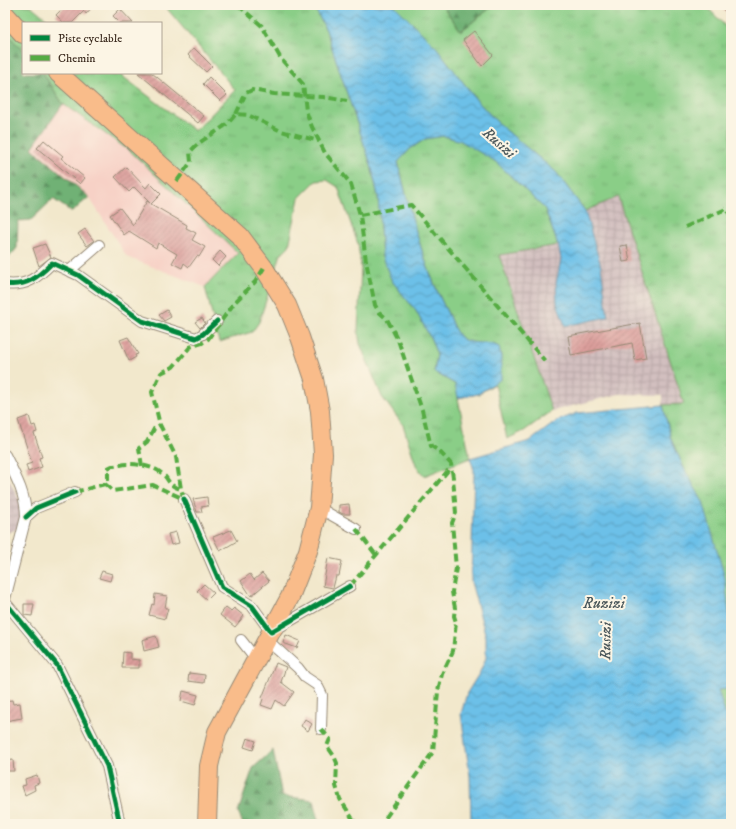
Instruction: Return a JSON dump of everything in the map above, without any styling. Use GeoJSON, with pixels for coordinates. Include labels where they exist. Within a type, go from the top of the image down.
{"type":"FeatureCollection","features":[{"type":"Feature","properties":{"kind":"highway"},"geometry":{"type":"LineString","coordinates":[[5,14],[22,33]]}},
{"type":"Feature","properties":{"kind":"highway"},"geometry":{"type":"LineString","coordinates":[[59,74],[240,236],[264,268],[287,305],[314,379],[320,411],[323,454],[319,508],[308,551],[290,597],[221,722],[217,732],[209,766],[207,824]]}},
{"type":"Feature","properties":{"kind":"street"},"geometry":{"type":"LineString","coordinates":[[69,271],[99,245]]}},
{"type":"Feature","properties":{"kind":"street"},"geometry":{"type":"LineString","coordinates":[[5,284],[13,285],[36,279],[52,263],[78,275],[142,322],[196,338],[203,334],[216,321]]}},
{"type":"Feature","properties":{"kind":"street"},"geometry":{"type":"LineString","coordinates":[[5,454],[26,505],[26,517],[5,601],[57,665],[107,766],[120,824]]}},
{"type":"Feature","properties":{"kind":"street"},"geometry":{"type":"LineString","coordinates":[[26,517],[36,508],[75,492]]}},
{"type":"Feature","properties":{"kind":"street"},"geometry":{"type":"LineString","coordinates":[[184,499],[222,587],[252,606],[262,618],[269,636],[305,677],[317,685],[322,695],[321,729]]}},
{"type":"Feature","properties":{"kind":"street"},"geometry":{"type":"LineString","coordinates":[[319,508],[356,529]]}},
{"type":"Feature","properties":{"kind":"street"},"geometry":{"type":"LineString","coordinates":[[269,636],[350,586]]}},
{"type":"Feature","properties":{"kind":"street"},"geometry":{"type":"LineString","coordinates":[[241,640],[256,659]]}},
{"type":"Feature","properties":{"kind":"shaded area"},"geometry":{"type":"Polygon","coordinates":[[[63,104],[131,152],[238,253],[205,287],[127,257],[89,197],[32,148],[63,104]]]}},
{"type":"Feature","properties":{"kind":"shaded area"},"geometry":{"type":"Polygon","coordinates":[[[618,197],[684,405],[663,405],[663,395],[619,394],[552,411],[498,255],[558,245],[561,259],[556,283],[557,303],[565,326],[608,317],[601,266],[585,211],[618,197]]]}},
{"type":"Feature","properties":{"kind":"shaded area"},"geometry":{"type":"Polygon","coordinates":[[[5,471],[24,510],[24,526],[5,534],[5,471]]]}},
{"type":"Feature","properties":{"kind":"shaded area"},"geometry":{"type":"Polygon","coordinates":[[[5,534],[8,543],[5,544],[5,534]]]}},
{"type":"Feature","properties":{"kind":"green space"},"geometry":{"type":"Polygon","coordinates":[[[5,5],[30,5],[51,22],[22,22],[22,50],[5,31],[5,5]]]}},
{"type":"Feature","properties":{"kind":"green space"},"geometry":{"type":"Polygon","coordinates":[[[164,5],[313,5],[326,30],[371,165],[378,196],[382,257],[392,281],[416,311],[431,339],[437,355],[434,372],[455,384],[501,356],[499,347],[490,344],[470,342],[461,338],[455,330],[431,277],[413,220],[398,162],[410,149],[425,139],[444,136],[461,141],[496,162],[545,209],[558,245],[499,255],[552,411],[524,431],[507,439],[495,384],[478,394],[458,398],[470,458],[424,476],[416,465],[403,425],[382,397],[360,344],[358,330],[361,267],[358,244],[338,187],[327,180],[316,181],[299,198],[289,246],[281,254],[259,322],[252,332],[219,342],[205,287],[238,253],[131,152],[63,104],[44,74],[119,74],[195,131],[235,90],[164,5]]]}},
{"type":"Feature","properties":{"kind":"green space"},"geometry":{"type":"Polygon","coordinates":[[[394,5],[442,5],[461,31],[494,5],[705,5],[731,32],[731,739],[727,719],[717,689],[728,688],[728,661],[684,468],[671,439],[663,405],[684,404],[618,197],[585,211],[556,172],[500,125],[478,102],[437,48],[394,5]]]}},
{"type":"Feature","properties":{"kind":"green space"},"geometry":{"type":"Polygon","coordinates":[[[442,5],[494,5],[461,31],[442,5]]]}},
{"type":"Feature","properties":{"kind":"green space"},"geometry":{"type":"Polygon","coordinates":[[[5,31],[22,50],[22,74],[44,74],[63,104],[32,148],[89,197],[72,212],[53,199],[31,220],[18,221],[17,248],[5,262],[5,123],[9,119],[5,116],[5,31]]]}},
{"type":"Feature","properties":{"kind":"green space"},"geometry":{"type":"Polygon","coordinates":[[[273,750],[282,796],[314,800],[319,824],[243,824],[238,812],[253,768],[273,750]]]}},
{"type":"Feature","properties":{"kind":"water","name":"Rusizi"},"geometry":{"type":"Polygon","coordinates":[[[313,5],[394,5],[437,48],[478,102],[500,125],[556,172],[585,211],[601,266],[608,317],[565,326],[557,303],[556,283],[561,259],[558,245],[545,209],[496,162],[461,141],[444,136],[425,139],[410,149],[398,162],[413,220],[431,277],[459,336],[470,342],[495,345],[499,347],[501,356],[501,379],[478,394],[458,398],[455,384],[434,372],[437,355],[431,339],[416,311],[392,281],[382,257],[378,196],[371,165],[326,30],[313,5]]]}},
{"type":"Feature","properties":{"kind":"water","name":"Ruzizi"},"geometry":{"type":"Polygon","coordinates":[[[663,405],[671,439],[684,468],[703,502],[725,578],[731,632],[728,689],[718,690],[727,719],[731,739],[731,824],[471,824],[470,776],[461,714],[467,693],[480,672],[486,658],[486,637],[471,582],[474,470],[470,458],[530,441],[557,421],[577,413],[663,405]]]}},
{"type":"Feature","properties":{"kind":"building"},"geometry":{"type":"Polygon","coordinates":[[[66,5],[94,5],[86,14],[84,11],[73,22],[63,22],[56,15],[66,5]]]}},
{"type":"Feature","properties":{"kind":"building"},"geometry":{"type":"Polygon","coordinates":[[[719,5],[731,5],[731,17],[719,5]]]}},
{"type":"Feature","properties":{"kind":"building"},"geometry":{"type":"Polygon","coordinates":[[[120,9],[132,22],[119,22],[113,16],[120,9]]]}},
{"type":"Feature","properties":{"kind":"building"},"geometry":{"type":"Polygon","coordinates":[[[474,31],[493,55],[482,66],[463,40],[474,31]]]}},
{"type":"Feature","properties":{"kind":"building"},"geometry":{"type":"Polygon","coordinates":[[[194,48],[212,66],[206,72],[188,55],[194,48]]]}},
{"type":"Feature","properties":{"kind":"building"},"geometry":{"type":"Polygon","coordinates":[[[139,74],[153,74],[204,116],[198,123],[139,74]]]}},
{"type":"Feature","properties":{"kind":"building"},"geometry":{"type":"Polygon","coordinates":[[[209,77],[227,95],[220,101],[203,84],[209,77]]]}},
{"type":"Feature","properties":{"kind":"building"},"geometry":{"type":"Polygon","coordinates":[[[44,140],[63,156],[61,158],[85,178],[80,184],[37,148],[44,140]]]}},
{"type":"Feature","properties":{"kind":"building"},"geometry":{"type":"Polygon","coordinates":[[[126,167],[146,188],[150,183],[161,194],[151,204],[187,225],[186,228],[196,233],[192,240],[205,247],[199,257],[197,256],[189,267],[184,263],[182,268],[172,263],[177,254],[158,243],[156,248],[129,231],[124,235],[110,215],[120,208],[133,225],[147,201],[150,203],[134,187],[129,192],[115,177],[126,167]]]}},
{"type":"Feature","properties":{"kind":"building"},"geometry":{"type":"Polygon","coordinates":[[[85,229],[94,241],[87,246],[78,234],[85,229]]]}},
{"type":"Feature","properties":{"kind":"building"},"geometry":{"type":"Polygon","coordinates":[[[45,244],[51,257],[39,266],[33,248],[45,244]]]}},
{"type":"Feature","properties":{"kind":"building"},"geometry":{"type":"Polygon","coordinates":[[[627,245],[630,261],[623,262],[620,246],[627,245]]]}},
{"type":"Feature","properties":{"kind":"building"},"geometry":{"type":"Polygon","coordinates":[[[220,251],[226,257],[218,266],[212,260],[220,251]]]}},
{"type":"Feature","properties":{"kind":"building"},"geometry":{"type":"Polygon","coordinates":[[[167,310],[171,317],[164,321],[159,315],[167,310]]]}},
{"type":"Feature","properties":{"kind":"building"},"geometry":{"type":"Polygon","coordinates":[[[202,318],[205,323],[200,328],[195,322],[202,318]]]}},
{"type":"Feature","properties":{"kind":"building"},"geometry":{"type":"Polygon","coordinates":[[[640,323],[646,358],[635,360],[632,343],[571,355],[568,336],[640,323]]]}},
{"type":"Feature","properties":{"kind":"building"},"geometry":{"type":"Polygon","coordinates":[[[128,337],[138,354],[129,361],[120,340],[128,337]]]}},
{"type":"Feature","properties":{"kind":"building"},"geometry":{"type":"Polygon","coordinates":[[[29,416],[32,426],[35,425],[37,432],[34,433],[42,457],[39,458],[42,467],[28,472],[26,465],[32,463],[18,420],[29,416]]]}},
{"type":"Feature","properties":{"kind":"building"},"geometry":{"type":"Polygon","coordinates":[[[207,497],[208,506],[201,507],[202,512],[197,512],[193,499],[207,497]]]}},
{"type":"Feature","properties":{"kind":"building"},"geometry":{"type":"Polygon","coordinates":[[[349,504],[350,514],[343,514],[339,512],[339,505],[349,504]]]}},
{"type":"Feature","properties":{"kind":"building"},"geometry":{"type":"Polygon","coordinates":[[[231,530],[237,541],[220,551],[213,537],[231,530]]]}},
{"type":"Feature","properties":{"kind":"building"},"geometry":{"type":"Polygon","coordinates":[[[176,532],[179,543],[171,545],[168,534],[176,532]]]}},
{"type":"Feature","properties":{"kind":"building"},"geometry":{"type":"Polygon","coordinates":[[[328,558],[342,561],[339,576],[336,576],[333,588],[323,586],[328,558]]]}},
{"type":"Feature","properties":{"kind":"building"},"geometry":{"type":"Polygon","coordinates":[[[102,571],[112,574],[110,581],[99,578],[102,571]]]}},
{"type":"Feature","properties":{"kind":"building"},"geometry":{"type":"Polygon","coordinates":[[[262,573],[269,581],[251,596],[241,581],[250,574],[254,580],[262,573]]]}},
{"type":"Feature","properties":{"kind":"building"},"geometry":{"type":"Polygon","coordinates":[[[204,584],[214,593],[207,600],[197,591],[204,584]]]}},
{"type":"Feature","properties":{"kind":"building"},"geometry":{"type":"Polygon","coordinates":[[[155,594],[167,596],[165,608],[168,608],[165,619],[149,615],[152,604],[154,605],[155,594]]]}},
{"type":"Feature","properties":{"kind":"building"},"geometry":{"type":"Polygon","coordinates":[[[24,604],[34,604],[32,616],[24,615],[24,604]]]}},
{"type":"Feature","properties":{"kind":"building"},"geometry":{"type":"Polygon","coordinates":[[[226,607],[231,611],[234,608],[244,616],[235,627],[220,615],[226,607]]]}},
{"type":"Feature","properties":{"kind":"building"},"geometry":{"type":"Polygon","coordinates":[[[286,635],[300,641],[297,648],[283,643],[286,635]]]}},
{"type":"Feature","properties":{"kind":"building"},"geometry":{"type":"Polygon","coordinates":[[[156,636],[159,647],[144,651],[142,640],[156,636]]]}},
{"type":"Feature","properties":{"kind":"building"},"geometry":{"type":"Polygon","coordinates":[[[123,652],[130,653],[130,659],[139,660],[139,668],[122,668],[123,652]]]}},
{"type":"Feature","properties":{"kind":"building"},"geometry":{"type":"Polygon","coordinates":[[[276,663],[286,667],[281,682],[294,692],[284,706],[276,700],[272,709],[261,705],[262,698],[276,663]]]}},
{"type":"Feature","properties":{"kind":"building"},"geometry":{"type":"Polygon","coordinates":[[[189,673],[205,675],[204,683],[188,681],[189,673]]]}},
{"type":"Feature","properties":{"kind":"building"},"geometry":{"type":"Polygon","coordinates":[[[183,691],[198,695],[195,705],[181,701],[183,691]]]}},
{"type":"Feature","properties":{"kind":"building"},"geometry":{"type":"Polygon","coordinates":[[[12,700],[13,704],[20,703],[22,718],[5,721],[5,701],[12,700]]]}},
{"type":"Feature","properties":{"kind":"building"},"geometry":{"type":"Polygon","coordinates":[[[305,719],[312,724],[308,731],[301,726],[305,719]]]}},
{"type":"Feature","properties":{"kind":"building"},"geometry":{"type":"Polygon","coordinates":[[[247,738],[256,741],[253,750],[244,747],[247,738]]]}},
{"type":"Feature","properties":{"kind":"building"},"geometry":{"type":"Polygon","coordinates":[[[13,760],[14,771],[7,771],[6,761],[13,760]]]}},
{"type":"Feature","properties":{"kind":"building"},"geometry":{"type":"Polygon","coordinates":[[[37,775],[39,783],[34,785],[35,790],[25,795],[22,786],[26,785],[25,779],[37,775]]]}},
{"type":"Feature","properties":{"kind":"marked path"},"geometry":{"type":"LineString","coordinates":[[238,5],[262,26],[281,59],[303,84],[306,111],[312,127],[325,153],[351,184],[360,215],[366,261],[375,305],[379,312],[387,319],[398,340],[422,410],[431,446],[439,451],[451,464],[456,513],[452,523],[456,568],[452,592],[456,622],[453,651],[442,674],[438,691],[433,752],[381,824]]}},
{"type":"Feature","properties":{"kind":"marked path"},"geometry":{"type":"LineString","coordinates":[[236,114],[246,93],[252,90],[274,94],[323,97],[347,101]]}},
{"type":"Feature","properties":{"kind":"marked path"},"geometry":{"type":"LineString","coordinates":[[177,181],[191,162],[190,152],[202,141],[225,126],[236,114],[248,115],[281,131],[319,141]]}},
{"type":"Feature","properties":{"kind":"marked path"},"geometry":{"type":"LineString","coordinates":[[360,215],[411,205],[545,361]]}},
{"type":"Feature","properties":{"kind":"marked path"},"geometry":{"type":"LineString","coordinates":[[685,227],[726,209],[731,216]]}},
{"type":"Feature","properties":{"kind":"marked path"},"geometry":{"type":"LineString","coordinates":[[184,499],[176,457],[160,425],[152,392],[161,373],[173,367],[190,347],[202,343],[208,339],[235,302],[255,282],[264,268]]}},
{"type":"Feature","properties":{"kind":"marked path"},"geometry":{"type":"LineString","coordinates":[[142,466],[139,448],[147,442],[154,429],[160,425]]}},
{"type":"Feature","properties":{"kind":"marked path"},"geometry":{"type":"LineString","coordinates":[[75,492],[105,484],[108,480],[108,468],[127,464],[135,464],[153,468],[163,475],[173,486],[181,489]]}},
{"type":"Feature","properties":{"kind":"marked path"},"geometry":{"type":"LineString","coordinates":[[350,586],[451,467]]}},
{"type":"Feature","properties":{"kind":"marked path"},"geometry":{"type":"LineString","coordinates":[[105,484],[113,491],[153,485],[184,499]]}},
{"type":"Feature","properties":{"kind":"marked path"},"geometry":{"type":"LineString","coordinates":[[356,529],[376,555]]}},
{"type":"Feature","properties":{"kind":"marked path"},"geometry":{"type":"LineString","coordinates":[[321,729],[330,739],[327,746],[337,763],[336,786],[340,799],[356,824]]}},
{"type":"Feature","properties":{"kind":"cycle path"},"geometry":{"type":"LineString","coordinates":[[5,284],[20,284],[32,280],[52,263],[78,275],[142,321],[196,338],[203,334],[217,321]]}},
{"type":"Feature","properties":{"kind":"cycle path"},"geometry":{"type":"LineString","coordinates":[[26,517],[36,508],[75,492]]}},
{"type":"Feature","properties":{"kind":"cycle path"},"geometry":{"type":"LineString","coordinates":[[184,499],[222,587],[252,606],[271,632],[350,586]]}},
{"type":"Feature","properties":{"kind":"cycle path"},"geometry":{"type":"LineString","coordinates":[[5,602],[57,665],[107,766],[120,824]]}}]}
